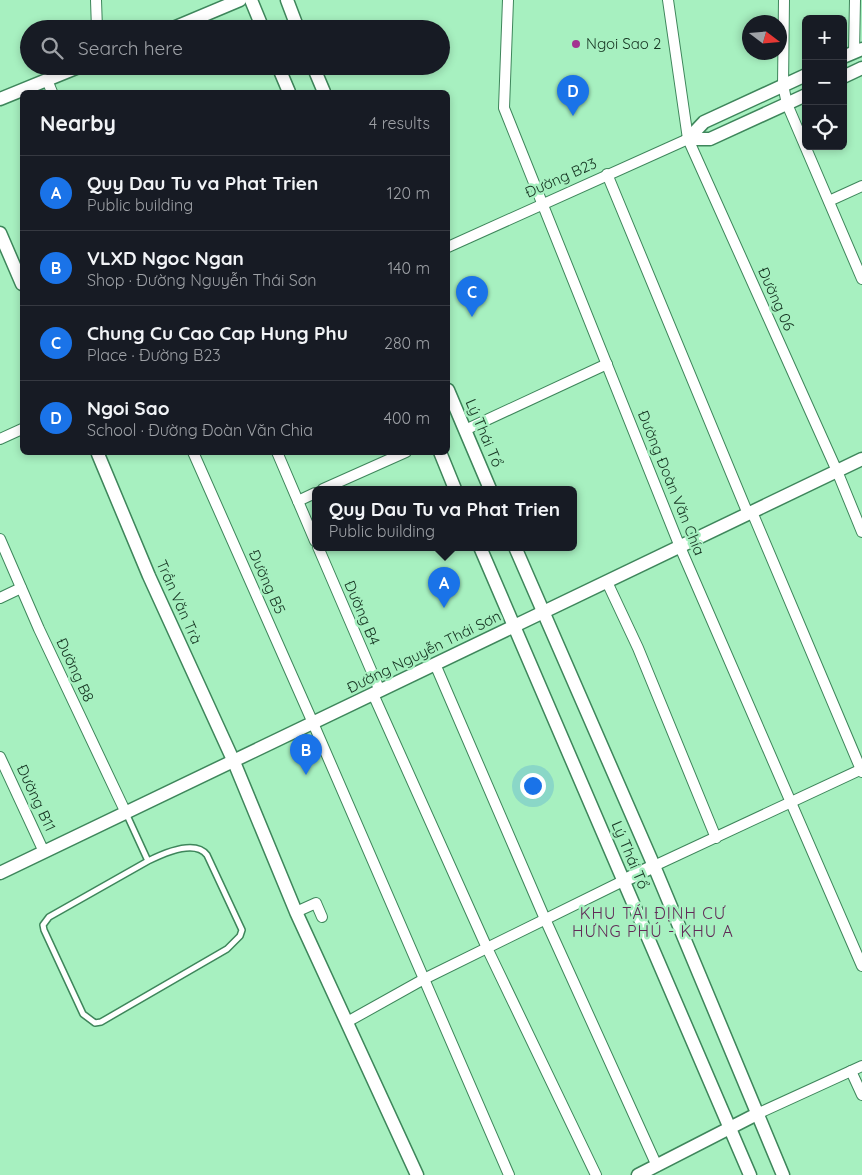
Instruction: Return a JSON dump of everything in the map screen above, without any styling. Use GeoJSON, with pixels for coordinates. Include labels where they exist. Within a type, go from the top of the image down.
{"type":"FeatureCollection","features":[{"type":"Feature","properties":{"kind":"street"},"geometry":{"type":"LineString","coordinates":[[96,0],[97,20]]}},
{"type":"Feature","properties":{"kind":"street"},"geometry":{"type":"LineString","coordinates":[[192,20],[240,0]]}},
{"type":"Feature","properties":{"kind":"street"},"geometry":{"type":"LineString","coordinates":[[251,0],[259,20]]}},
{"type":"Feature","properties":{"kind":"street"},"geometry":{"type":"LineString","coordinates":[[287,0],[295,20]]}},
{"type":"Feature","properties":{"kind":"street","name":"Đường Đoàn Văn Chia"},"geometry":{"type":"LineString","coordinates":[[508,0],[504,108],[680,546],[793,802],[862,966]]}},
{"type":"Feature","properties":{"kind":"street","name":"Đường 06"},"geometry":{"type":"LineString","coordinates":[[668,0],[688,138],[838,471],[862,532]]}},
{"type":"Feature","properties":{"kind":"street"},"geometry":{"type":"LineString","coordinates":[[784,0],[783,86],[787,104],[862,278]]}},
{"type":"Feature","properties":{"kind":"street"},"geometry":{"type":"LineString","coordinates":[[853,53],[854,0]]}},
{"type":"Feature","properties":{"kind":"street"},"geometry":{"type":"LineString","coordinates":[[847,75],[862,68]]}},
{"type":"Feature","properties":{"kind":"street"},"geometry":{"type":"LineString","coordinates":[[22,90],[59,75]]}},
{"type":"Feature","properties":{"kind":"street"},"geometry":{"type":"LineString","coordinates":[[282,75],[288,90]]}},
{"type":"Feature","properties":{"kind":"street"},"geometry":{"type":"LineString","coordinates":[[317,75],[323,90]]}},
{"type":"Feature","properties":{"kind":"street"},"geometry":{"type":"LineString","coordinates":[[688,138],[704,122],[802,77]]}},
{"type":"Feature","properties":{"kind":"street"},"geometry":{"type":"LineString","coordinates":[[47,80],[51,90]]}},
{"type":"Feature","properties":{"kind":"street"},"geometry":{"type":"LineString","coordinates":[[0,99],[20,91]]}},
{"type":"Feature","properties":{"kind":"street"},"geometry":{"type":"LineString","coordinates":[[688,138],[710,139],[802,97]]}},
{"type":"Feature","properties":{"kind":"street","name":"Đường B23"},"geometry":{"type":"LineString","coordinates":[[450,245],[688,138]]}},
{"type":"Feature","properties":{"kind":"street"},"geometry":{"type":"LineString","coordinates":[[348,1022],[424,979],[623,880],[862,770],[750,513],[607,174]]}},
{"type":"Feature","properties":{"kind":"street"},"geometry":{"type":"LineString","coordinates":[[829,201],[862,186]]}},
{"type":"Feature","properties":{"kind":"street"},"geometry":{"type":"LineString","coordinates":[[0,233],[20,279]]}},
{"type":"Feature","properties":{"kind":"street"},"geometry":{"type":"LineString","coordinates":[[465,430],[607,364]]}},
{"type":"Feature","properties":{"kind":"street","name":"Lý Thái Tổ"},"geometry":{"type":"LineString","coordinates":[[450,395],[489,486]]}},
{"type":"Feature","properties":{"kind":"street"},"geometry":{"type":"LineString","coordinates":[[0,439],[20,430]]}},
{"type":"Feature","properties":{"kind":"street","name":"Trần Văn Trà"},"geometry":{"type":"LineString","coordinates":[[97,455],[149,576],[234,762],[296,912],[417,1175]]}},
{"type":"Feature","properties":{"kind":"street","name":"Đường B5"},"geometry":{"type":"LineString","coordinates":[[194,455],[509,1175]]}},
{"type":"Feature","properties":{"kind":"street"},"geometry":{"type":"LineString","coordinates":[[278,455],[312,535]]}},
{"type":"Feature","properties":{"kind":"street"},"geometry":{"type":"LineString","coordinates":[[330,486],[399,455]]}},
{"type":"Feature","properties":{"kind":"street"},"geometry":{"type":"LineString","coordinates":[[441,455],[455,486]]}},
{"type":"Feature","properties":{"kind":"street","name":"Đường Nguyễn Thái Sơn"},"geometry":{"type":"LineString","coordinates":[[0,873],[862,459]]}},
{"type":"Feature","properties":{"kind":"street"},"geometry":{"type":"LineString","coordinates":[[298,501],[312,494]]}},
{"type":"Feature","properties":{"kind":"street","name":"Đường B8"},"geometry":{"type":"LineString","coordinates":[[0,539],[126,812]]}},
{"type":"Feature","properties":{"kind":"street","name":"Đường B4"},"geometry":{"type":"LineString","coordinates":[[320,551],[376,692],[486,948],[596,1175]]}},
{"type":"Feature","properties":{"kind":"street","name":"Lý Thái Tổ"},"geometry":{"type":"LineString","coordinates":[[482,551],[750,1175]]}},
{"type":"Feature","properties":{"kind":"street","name":"Lý Thái Tổ"},"geometry":{"type":"LineString","coordinates":[[517,551],[654,866],[783,1175]]}},
{"type":"Feature","properties":{"kind":"street"},"geometry":{"type":"LineString","coordinates":[[607,582],[638,648],[716,838]]}},
{"type":"Feature","properties":{"kind":"street"},"geometry":{"type":"LineString","coordinates":[[0,598],[21,588]]}},
{"type":"Feature","properties":{"kind":"street"},"geometry":{"type":"LineString","coordinates":[[435,664],[545,919],[657,1166]]}},
{"type":"Feature","properties":{"kind":"street","name":"Đường B11"},"geometry":{"type":"LineString","coordinates":[[0,757],[44,852]]}},
{"type":"Feature","properties":{"kind":"street"},"geometry":{"type":"LineString","coordinates":[[296,912],[316,903],[322,917]]}},
{"type":"Feature","properties":{"kind":"street"},"geometry":{"type":"LineString","coordinates":[[638,1175],[757,1114],[862,1066]]}},
{"type":"Feature","properties":{"kind":"street"},"geometry":{"type":"LineString","coordinates":[[851,1071],[862,1094]]}},
{"type":"Feature","properties":{"kind":"lane"},"geometry":{"type":"LineString","coordinates":[[126,812],[148,861]]}},
{"type":"Feature","properties":{"kind":"lane"},"geometry":{"type":"LineString","coordinates":[[194,847],[203,850],[242,930],[240,936],[227,949],[101,1022],[95,1023],[83,1014],[44,930],[44,925],[49,917],[148,861],[183,848],[194,847]]}},
{"type":"Feature","properties":{"kind":"place","name":"Ngoi Sao 2"},"geometry":{"type":"Point","coordinates":[576,44]}},
{"type":"Feature","properties":{"kind":"place","name":"Ngoi Sao"},"geometry":{"type":"Point","coordinates":[573,116]}},
{"type":"Feature","properties":{"kind":"place","name":"Chung Cu Cao Cap Hung Phu"},"geometry":{"type":"Point","coordinates":[472,317]}},
{"type":"Feature","properties":{"kind":"place","name":"Quy Dau Tu va Phat Trien"},"geometry":{"type":"Point","coordinates":[444,608]}},
{"type":"Feature","properties":{"kind":"place","name":"VLXD Ngoc Ngan"},"geometry":{"type":"Point","coordinates":[306,775]}},
{"type":"Feature","properties":{"kind":"district","name":"KHU TÁI ĐỊNH CƯ HƯNG PHÚ - KHU A"},"geometry":{"type":"Point","coordinates":[653,922]}}]}
